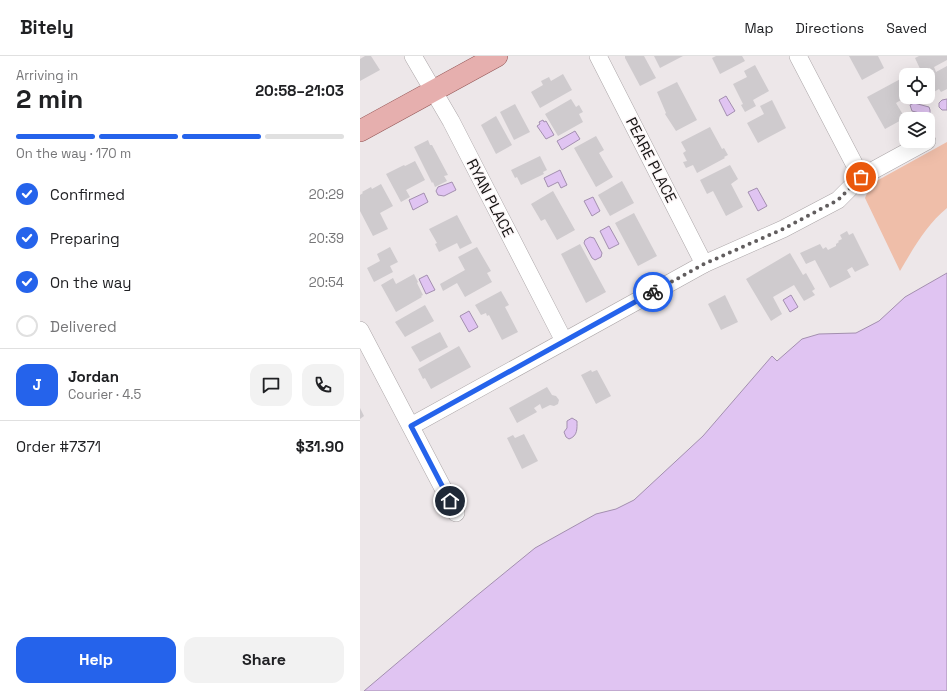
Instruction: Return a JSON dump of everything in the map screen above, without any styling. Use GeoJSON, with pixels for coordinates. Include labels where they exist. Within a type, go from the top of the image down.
{"type":"FeatureCollection","features":[{"type":"Feature","properties":{"kind":"main road"},"geometry":{"type":"LineString","coordinates":[[360,131],[497,56]]}},
{"type":"Feature","properties":{"kind":"street","name":"RYAN PLACE"},"geometry":{"type":"LineString","coordinates":[[413,56],[451,120],[564,342]]}},
{"type":"Feature","properties":{"kind":"street","name":"PEARE PLACE"},"geometry":{"type":"LineString","coordinates":[[598,56],[704,264]]}},
{"type":"Feature","properties":{"kind":"street"},"geometry":{"type":"LineString","coordinates":[[798,56],[861,177]]}},
{"type":"Feature","properties":{"kind":"street"},"geometry":{"type":"LineString","coordinates":[[411,426],[704,264],[783,229],[838,200],[861,177],[914,148]]}},
{"type":"Feature","properties":{"kind":"street"},"geometry":{"type":"LineString","coordinates":[[361,335],[411,426],[456,513]]}},
{"type":"Feature","properties":{"kind":"shaded area"},"geometry":{"type":"Polygon","coordinates":[[[726,96],[735,111],[727,116],[719,100],[726,96]]]}},
{"type":"Feature","properties":{"kind":"shaded area"},"geometry":{"type":"Polygon","coordinates":[[[947,99],[947,110],[942,110],[939,107],[939,103],[942,100],[947,99]]]}},
{"type":"Feature","properties":{"kind":"shaded area"},"geometry":{"type":"Polygon","coordinates":[[[918,104],[929,107],[930,112],[912,111],[910,105],[918,104]]]}},
{"type":"Feature","properties":{"kind":"shaded area"},"geometry":{"type":"Polygon","coordinates":[[[543,120],[544,122],[546,121],[554,135],[546,139],[537,126],[540,124],[539,122],[543,120]]]}},
{"type":"Feature","properties":{"kind":"shaded area"},"geometry":{"type":"Polygon","coordinates":[[[575,131],[580,139],[562,150],[557,141],[575,131]]]}},
{"type":"Feature","properties":{"kind":"shaded area"},"geometry":{"type":"Polygon","coordinates":[[[947,142],[947,208],[927,229],[900,271],[865,198],[871,184],[947,142]]]}},
{"type":"Feature","properties":{"kind":"shaded area"},"geometry":{"type":"Polygon","coordinates":[[[560,170],[567,185],[561,188],[558,182],[548,187],[544,178],[560,170]]]}},
{"type":"Feature","properties":{"kind":"shaded area"},"geometry":{"type":"Polygon","coordinates":[[[452,182],[456,190],[444,196],[438,195],[436,191],[438,187],[452,182]]]}},
{"type":"Feature","properties":{"kind":"shaded area"},"geometry":{"type":"Polygon","coordinates":[[[757,188],[767,206],[758,211],[748,192],[757,188]]]}},
{"type":"Feature","properties":{"kind":"shaded area"},"geometry":{"type":"Polygon","coordinates":[[[424,193],[428,202],[413,210],[409,200],[424,193]]]}},
{"type":"Feature","properties":{"kind":"shaded area"},"geometry":{"type":"Polygon","coordinates":[[[593,197],[600,211],[592,216],[584,201],[593,197]]]}},
{"type":"Feature","properties":{"kind":"shaded area"},"geometry":{"type":"Polygon","coordinates":[[[609,226],[619,244],[609,249],[600,231],[609,226]]]}},
{"type":"Feature","properties":{"kind":"shaded area"},"geometry":{"type":"Polygon","coordinates":[[[590,237],[594,238],[602,253],[601,257],[595,260],[592,258],[584,243],[585,240],[590,237]]]}},
{"type":"Feature","properties":{"kind":"shaded area"},"geometry":{"type":"Polygon","coordinates":[[[947,273],[947,691],[364,691],[535,548],[596,514],[616,509],[634,500],[703,436],[772,356],[777,361],[802,339],[819,334],[856,333],[879,321],[905,297],[947,273]]]}},
{"type":"Feature","properties":{"kind":"shaded area"},"geometry":{"type":"Polygon","coordinates":[[[427,275],[435,290],[426,294],[419,279],[427,275]]]}},
{"type":"Feature","properties":{"kind":"shaded area"},"geometry":{"type":"Polygon","coordinates":[[[791,295],[798,307],[790,312],[783,300],[791,295]]]}},
{"type":"Feature","properties":{"kind":"shaded area"},"geometry":{"type":"Polygon","coordinates":[[[469,311],[478,327],[469,332],[460,316],[469,311]]]}},
{"type":"Feature","properties":{"kind":"shaded area"},"geometry":{"type":"Polygon","coordinates":[[[572,418],[577,421],[577,429],[574,436],[569,439],[566,437],[564,432],[567,428],[567,421],[572,418]]]}},
{"type":"Feature","properties":{"kind":"building"},"geometry":{"type":"Polygon","coordinates":[[[365,56],[371,56],[380,70],[360,81],[360,59],[365,56]]]}},
{"type":"Feature","properties":{"kind":"building"},"geometry":{"type":"Polygon","coordinates":[[[625,56],[644,56],[656,78],[640,86],[625,56]]]}},
{"type":"Feature","properties":{"kind":"building"},"geometry":{"type":"Polygon","coordinates":[[[654,56],[683,56],[660,68],[654,56]]]}},
{"type":"Feature","properties":{"kind":"building"},"geometry":{"type":"Polygon","coordinates":[[[716,56],[742,56],[745,61],[720,74],[712,58],[716,56]]]}},
{"type":"Feature","properties":{"kind":"building"},"geometry":{"type":"Polygon","coordinates":[[[849,56],[878,56],[884,68],[862,80],[849,56]]]}},
{"type":"Feature","properties":{"kind":"building"},"geometry":{"type":"Polygon","coordinates":[[[919,56],[947,56],[947,60],[934,68],[920,68],[915,58],[919,56]]]}},
{"type":"Feature","properties":{"kind":"building"},"geometry":{"type":"Polygon","coordinates":[[[755,65],[769,91],[753,100],[756,106],[745,112],[741,105],[743,104],[733,84],[747,77],[744,71],[755,65]]]}},
{"type":"Feature","properties":{"kind":"building"},"geometry":{"type":"Polygon","coordinates":[[[947,66],[947,89],[941,92],[939,89],[935,91],[935,70],[936,72],[947,66]]]}},
{"type":"Feature","properties":{"kind":"building"},"geometry":{"type":"Polygon","coordinates":[[[563,74],[572,90],[540,108],[531,92],[543,85],[541,81],[549,77],[551,81],[563,74]]]}},
{"type":"Feature","properties":{"kind":"building"},"geometry":{"type":"Polygon","coordinates":[[[899,80],[899,101],[896,103],[901,112],[899,112],[899,121],[885,129],[867,97],[899,80]]]}},
{"type":"Feature","properties":{"kind":"building"},"geometry":{"type":"Polygon","coordinates":[[[677,82],[697,120],[676,131],[665,114],[666,113],[657,92],[677,82]]]}},
{"type":"Feature","properties":{"kind":"building"},"geometry":{"type":"Polygon","coordinates":[[[571,99],[576,107],[579,105],[583,112],[579,114],[583,122],[558,136],[545,114],[571,99]]]}},
{"type":"Feature","properties":{"kind":"building"},"geometry":{"type":"Polygon","coordinates":[[[772,100],[786,128],[758,143],[747,123],[764,114],[760,106],[772,100]]]}},
{"type":"Feature","properties":{"kind":"building"},"geometry":{"type":"Polygon","coordinates":[[[515,104],[530,132],[514,140],[500,112],[515,104]]]}},
{"type":"Feature","properties":{"kind":"building"},"geometry":{"type":"Polygon","coordinates":[[[496,116],[512,145],[496,154],[481,125],[496,116]]]}},
{"type":"Feature","properties":{"kind":"building"},"geometry":{"type":"Polygon","coordinates":[[[710,127],[722,149],[724,148],[728,155],[697,173],[693,165],[686,168],[683,162],[687,161],[683,153],[686,151],[681,142],[710,127]]]}},
{"type":"Feature","properties":{"kind":"building"},"geometry":{"type":"Polygon","coordinates":[[[596,136],[604,150],[599,153],[613,177],[596,187],[574,148],[596,136]]]}},
{"type":"Feature","properties":{"kind":"building"},"geometry":{"type":"Polygon","coordinates":[[[428,140],[448,175],[444,176],[447,181],[435,187],[414,147],[428,140]]]}},
{"type":"Feature","properties":{"kind":"building"},"geometry":{"type":"Polygon","coordinates":[[[540,156],[547,170],[543,172],[544,174],[521,185],[511,170],[540,156]]]}},
{"type":"Feature","properties":{"kind":"building"},"geometry":{"type":"Polygon","coordinates":[[[415,161],[425,180],[406,190],[410,197],[401,202],[386,174],[415,161]]]}},
{"type":"Feature","properties":{"kind":"building"},"geometry":{"type":"Polygon","coordinates":[[[730,165],[738,179],[731,184],[743,207],[726,216],[713,191],[707,194],[700,180],[730,165]]]}},
{"type":"Feature","properties":{"kind":"building"},"geometry":{"type":"Polygon","coordinates":[[[622,181],[634,203],[610,216],[598,195],[622,181]]]}},
{"type":"Feature","properties":{"kind":"building"},"geometry":{"type":"Polygon","coordinates":[[[381,184],[393,206],[380,213],[388,229],[373,236],[360,211],[360,195],[363,193],[362,192],[371,187],[372,189],[381,184]]]}},
{"type":"Feature","properties":{"kind":"building"},"geometry":{"type":"Polygon","coordinates":[[[553,191],[575,230],[557,240],[545,219],[541,221],[531,204],[553,191]]]}},
{"type":"Feature","properties":{"kind":"building"},"geometry":{"type":"Polygon","coordinates":[[[634,213],[657,256],[638,266],[615,223],[634,213]]]}},
{"type":"Feature","properties":{"kind":"building"},"geometry":{"type":"Polygon","coordinates":[[[457,215],[472,243],[460,249],[457,243],[439,252],[435,244],[437,243],[429,229],[457,215]]]}},
{"type":"Feature","properties":{"kind":"building"},"geometry":{"type":"Polygon","coordinates":[[[847,231],[849,235],[853,233],[869,265],[855,272],[852,267],[847,270],[851,277],[830,288],[815,260],[806,264],[800,253],[820,244],[823,249],[826,247],[828,250],[836,246],[839,242],[838,241],[842,239],[840,235],[847,231]]]}},
{"type":"Feature","properties":{"kind":"building"},"geometry":{"type":"Polygon","coordinates":[[[580,244],[606,292],[586,303],[561,254],[580,244]]]}},
{"type":"Feature","properties":{"kind":"building"},"geometry":{"type":"Polygon","coordinates":[[[390,247],[398,262],[390,266],[393,272],[374,282],[367,268],[380,261],[377,254],[390,247]]]}},
{"type":"Feature","properties":{"kind":"building"},"geometry":{"type":"Polygon","coordinates":[[[477,247],[491,271],[487,273],[492,282],[465,297],[457,283],[443,291],[440,284],[465,270],[458,257],[477,247]]]}},
{"type":"Feature","properties":{"kind":"building"},"geometry":{"type":"Polygon","coordinates":[[[790,253],[803,275],[806,273],[815,289],[812,291],[815,295],[804,301],[794,285],[773,297],[782,314],[771,321],[746,279],[790,253]]]}},
{"type":"Feature","properties":{"kind":"building"},"geometry":{"type":"Polygon","coordinates":[[[414,274],[423,295],[396,312],[381,285],[393,278],[396,284],[414,274]]]}},
{"type":"Feature","properties":{"kind":"building"},"geometry":{"type":"Polygon","coordinates":[[[501,291],[509,305],[505,307],[518,332],[502,340],[489,315],[487,316],[486,313],[481,315],[475,305],[501,291]]]}},
{"type":"Feature","properties":{"kind":"building"},"geometry":{"type":"Polygon","coordinates":[[[725,295],[738,322],[721,330],[708,304],[725,295]]]}},
{"type":"Feature","properties":{"kind":"building"},"geometry":{"type":"Polygon","coordinates":[[[425,305],[434,321],[405,337],[395,322],[425,305]]]}},
{"type":"Feature","properties":{"kind":"building"},"geometry":{"type":"Polygon","coordinates":[[[440,332],[448,347],[420,362],[411,347],[440,332]]]}},
{"type":"Feature","properties":{"kind":"building"},"geometry":{"type":"Polygon","coordinates":[[[459,346],[471,367],[431,389],[425,378],[423,379],[418,369],[459,346]]]}},
{"type":"Feature","properties":{"kind":"building"},"geometry":{"type":"Polygon","coordinates":[[[591,370],[592,372],[597,370],[611,396],[596,404],[581,375],[591,370]]]}},
{"type":"Feature","properties":{"kind":"building"},"geometry":{"type":"Polygon","coordinates":[[[547,387],[552,395],[556,396],[559,400],[558,404],[554,406],[550,405],[542,409],[540,404],[534,408],[537,412],[517,423],[509,408],[547,387]]]}},
{"type":"Feature","properties":{"kind":"building"},"geometry":{"type":"Polygon","coordinates":[[[360,408],[364,416],[360,419],[360,408]]]}},
{"type":"Feature","properties":{"kind":"building"},"geometry":{"type":"Polygon","coordinates":[[[524,434],[538,461],[522,469],[507,438],[513,435],[515,438],[524,434]]]}},
{"type":"Feature","properties":{"kind":"way so far"},"geometry":{"type":"LineString","coordinates":[[653,292],[704,264],[783,229],[838,200],[861,177]]}},
{"type":"Feature","properties":{"kind":"route"},"geometry":{"type":"LineString","coordinates":[[450,501],[411,426],[653,292]]}}]}
